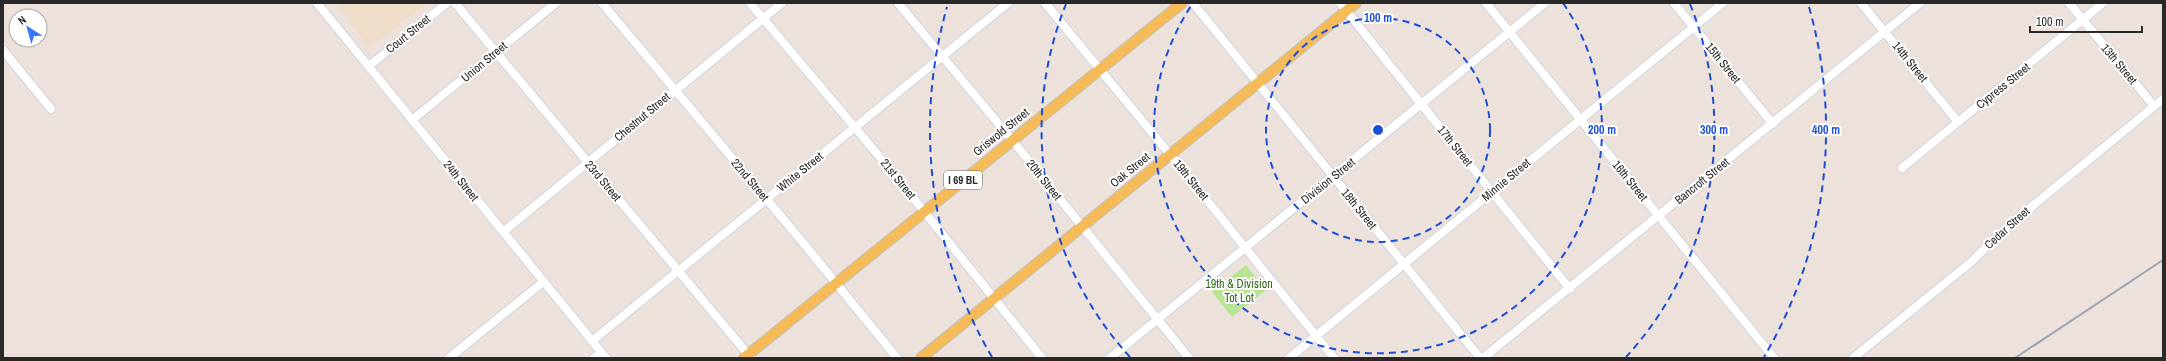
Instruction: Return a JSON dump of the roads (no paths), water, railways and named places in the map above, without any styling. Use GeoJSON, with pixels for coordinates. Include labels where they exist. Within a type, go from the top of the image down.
{"type":"FeatureCollection","features":[{"type":"Feature","properties":{"kind":"main road","name":"Griswold Street"},"geometry":{"type":"LineString","coordinates":[[748,357],[836,283],[1182,3]]}},
{"type":"Feature","properties":{"kind":"main road","name":"Oak Street"},"geometry":{"type":"LineString","coordinates":[[921,358],[1258,82],[1343,7],[1356,3]]}},
{"type":"Feature","properties":{"kind":"street","name":"24th Street"},"geometry":{"type":"LineString","coordinates":[[317,3],[603,355]]}},
{"type":"Feature","properties":{"kind":"street","name":"Court Street"},"geometry":{"type":"LineString","coordinates":[[369,66],[447,3]]}},
{"type":"Feature","properties":{"kind":"street","name":"23rd Street"},"geometry":{"type":"LineString","coordinates":[[455,3],[748,357]]}},
{"type":"Feature","properties":{"kind":"street","name":"Union Street"},"geometry":{"type":"LineString","coordinates":[[412,120],[556,3]]}},
{"type":"Feature","properties":{"kind":"street","name":"22nd Street"},"geometry":{"type":"LineString","coordinates":[[602,3],[897,358]]}},
{"type":"Feature","properties":{"kind":"street","name":"21st Street"},"geometry":{"type":"LineString","coordinates":[[750,3],[925,212],[1042,358]]}},
{"type":"Feature","properties":{"kind":"street","name":"Chestnut Street"},"geometry":{"type":"LineString","coordinates":[[503,232],[782,3]]}},
{"type":"Feature","properties":{"kind":"street","name":"20th Street"},"geometry":{"type":"LineString","coordinates":[[898,3],[1012,140],[1189,358]]}},
{"type":"Feature","properties":{"kind":"street","name":"White Street"},"geometry":{"type":"LineString","coordinates":[[592,341],[1008,3]]}},
{"type":"Feature","properties":{"kind":"street","name":"19th Street"},"geometry":{"type":"LineString","coordinates":[[1045,3],[1101,69],[1334,358]]}},
{"type":"Feature","properties":{"kind":"street","name":"18th Street"},"geometry":{"type":"LineString","coordinates":[[1193,3],[1480,358]]}},
{"type":"Feature","properties":{"kind":"street","name":"16th Street"},"geometry":{"type":"LineString","coordinates":[[1486,3],[1774,358]]}},
{"type":"Feature","properties":{"kind":"street","name":"Division Street"},"geometry":{"type":"LineString","coordinates":[[1110,358],[1545,3]]}},
{"type":"Feature","properties":{"kind":"street","name":"15th Street"},"geometry":{"type":"LineString","coordinates":[[1674,3],[1773,124]]}},
{"type":"Feature","properties":{"kind":"street","name":"Minnie Street"},"geometry":{"type":"LineString","coordinates":[[1289,358],[1723,3]]}},
{"type":"Feature","properties":{"kind":"street","name":"14th Street"},"geometry":{"type":"LineString","coordinates":[[1861,3],[1958,122]]}},
{"type":"Feature","properties":{"kind":"street","name":"Bancroft Street"},"geometry":{"type":"LineString","coordinates":[[1483,358],[1570,289],[1920,3]]}},
{"type":"Feature","properties":{"kind":"street","name":"13th Street"},"geometry":{"type":"LineString","coordinates":[[2069,3],[2154,106]]}},
{"type":"Feature","properties":{"kind":"street","name":"Cypress Street"},"geometry":{"type":"LineString","coordinates":[[1902,168],[2103,3]]}},
{"type":"Feature","properties":{"kind":"street","name":"17th Street"},"geometry":{"type":"LineString","coordinates":[[1343,7],[1570,289]]}},
{"type":"Feature","properties":{"kind":"street"},"geometry":{"type":"LineString","coordinates":[[3,50],[51,109]]}},
{"type":"Feature","properties":{"kind":"street","name":"Cedar Street"},"geometry":{"type":"LineString","coordinates":[[1853,358],[1971,262],[2008,226],[2163,99]]}},
{"type":"Feature","properties":{"kind":"street"},"geometry":{"type":"LineString","coordinates":[[449,358],[544,282]]}},
{"type":"Feature","properties":{"kind":"street"},"geometry":{"type":"LineString","coordinates":[[594,358],[603,355]]}},
{"type":"Feature","properties":{"kind":"railway"},"geometry":{"type":"LineString","coordinates":[[2015,358],[2163,260]]}},
{"type":"Feature","properties":{"kind":"park label","name":"19th & Division Tot Lot"},"geometry":{"type":"Point","coordinates":[1239,291]}}]}
